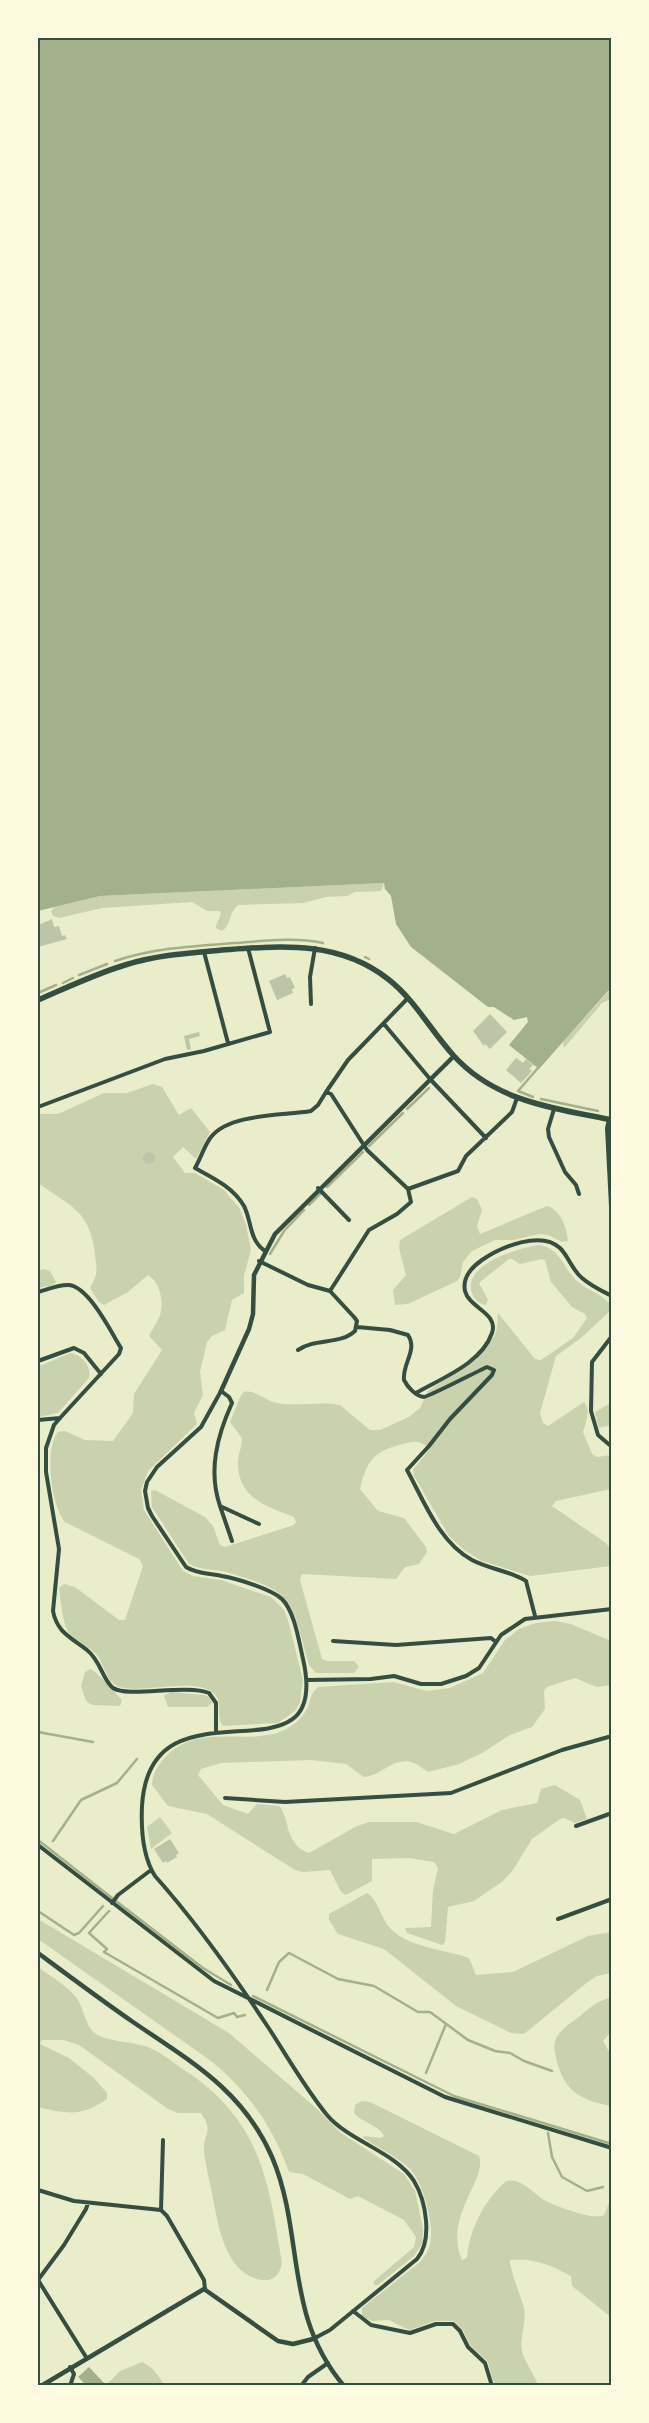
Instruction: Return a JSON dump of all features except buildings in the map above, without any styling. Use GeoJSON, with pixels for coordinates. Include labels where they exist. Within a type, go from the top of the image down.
{"type":"FeatureCollection","features":[{"type":"Feature","properties":{"kind":"main road"},"geometry":{"type":"LineString","coordinates":[[38,1000],[130,963],[163,956],[248,948],[288,946],[315,948],[341,954],[365,964],[387,978],[408,998],[454,1056],[487,1083],[517,1098],[554,1109],[610,1120]]}},
{"type":"Feature","properties":{"kind":"street"},"geometry":{"type":"LineString","coordinates":[[38,1107],[165,1059],[213,1049],[270,1032],[248,948]]}},
{"type":"Feature","properties":{"kind":"street"},"geometry":{"type":"LineString","coordinates":[[311,1004],[310,977],[315,948]]}},
{"type":"Feature","properties":{"kind":"street"},"geometry":{"type":"LineString","coordinates":[[204,952],[228,1043]]}},
{"type":"Feature","properties":{"kind":"street"},"geometry":{"type":"LineString","coordinates":[[264,1251],[256,1245],[248,1215],[239,1199],[226,1186],[195,1168],[210,1138],[225,1126],[246,1120],[311,1111],[318,1105],[348,1060],[408,998]]}},
{"type":"Feature","properties":{"kind":"street"},"geometry":{"type":"LineString","coordinates":[[384,1024],[430,1079],[486,1138]]}},
{"type":"Feature","properties":{"kind":"street"},"geometry":{"type":"LineString","coordinates":[[38,2190],[68,2200],[161,2210],[167,2216],[199,2272],[205,2289],[278,2341],[293,2344],[313,2339],[330,2330],[422,2253],[426,2245],[427,2229],[418,2189],[406,2172],[343,2130],[330,2118],[320,2106],[216,1950],[151,1870],[141,1818],[145,1789],[155,1763],[163,1753],[181,1740],[192,1736],[216,1732],[267,1729],[290,1722],[304,1704],[308,1693],[307,1680],[292,1618],[282,1599],[273,1593],[240,1581],[194,1572],[186,1567],[148,1508],[145,1490],[152,1474],[201,1428],[221,1391],[252,1322],[253,1283],[259,1261],[279,1227],[454,1056]]}},
{"type":"Feature","properties":{"kind":"street"},"geometry":{"type":"LineString","coordinates":[[326,1092],[331,1094],[363,1144],[408,1189],[411,1202],[369,1230],[330,1291]]}},
{"type":"Feature","properties":{"kind":"street"},"geometry":{"type":"LineString","coordinates":[[408,1189],[455,1174],[466,1156],[512,1112],[517,1098]]}},
{"type":"Feature","properties":{"kind":"street"},"geometry":{"type":"LineString","coordinates":[[554,1109],[548,1129],[549,1137],[564,1172],[576,1186],[579,1194]]}},
{"type":"Feature","properties":{"kind":"street"},"geometry":{"type":"LineString","coordinates":[[610,1120],[607,1128],[612,1226]]}},
{"type":"Feature","properties":{"kind":"street"},"geometry":{"type":"LineString","coordinates":[[318,1188],[349,1220]]}},
{"type":"Feature","properties":{"kind":"street"},"geometry":{"type":"LineString","coordinates":[[416,1393],[469,1362],[489,1339],[493,1328],[491,1319],[468,1298],[465,1284],[470,1270],[487,1256],[532,1241],[547,1240],[560,1248],[582,1278],[612,1296]]}},
{"type":"Feature","properties":{"kind":"street"},"geometry":{"type":"LineString","coordinates":[[259,1261],[308,1285],[330,1291],[354,1317],[358,1327]]}},
{"type":"Feature","properties":{"kind":"street"},"geometry":{"type":"LineString","coordinates":[[38,1292],[65,1285],[75,1287],[103,1317],[121,1352],[60,1418],[50,1436],[45,1460],[59,1548],[53,1611],[58,1626],[69,1638],[93,1655],[108,1682],[118,1690],[180,1689],[209,1694],[216,1703],[216,1732]]}},
{"type":"Feature","properties":{"kind":"street"},"geometry":{"type":"LineString","coordinates":[[298,1350],[311,1344],[348,1336],[358,1327],[390,1330],[410,1337],[411,1351],[404,1370],[404,1380],[416,1393],[426,1397],[462,1377],[487,1367],[494,1370],[492,1375],[450,1418],[429,1446],[406,1470],[430,1512],[453,1546],[481,1564],[526,1581],[535,1616]]}},
{"type":"Feature","properties":{"kind":"street"},"geometry":{"type":"LineString","coordinates":[[612,1336],[592,1362],[591,1411],[598,1435],[612,1448]]}},
{"type":"Feature","properties":{"kind":"street"},"geometry":{"type":"LineString","coordinates":[[38,1361],[74,1348],[84,1353],[101,1374]]}},
{"type":"Feature","properties":{"kind":"street"},"geometry":{"type":"LineString","coordinates":[[221,1391],[229,1397],[232,1403],[222,1424],[214,1469],[214,1487],[232,1541]]}},
{"type":"Feature","properties":{"kind":"street"},"geometry":{"type":"LineString","coordinates":[[38,1420],[60,1418]]}},
{"type":"Feature","properties":{"kind":"street"},"geometry":{"type":"LineString","coordinates":[[220,1506],[260,1524]]}},
{"type":"Feature","properties":{"kind":"street"},"geometry":{"type":"LineString","coordinates":[[307,1680],[371,1679],[394,1676],[421,1684],[441,1684],[466,1676],[479,1668],[496,1642],[516,1623],[535,1616],[612,1609]]}},
{"type":"Feature","properties":{"kind":"street"},"geometry":{"type":"LineString","coordinates":[[333,1641],[396,1645],[491,1638],[496,1642]]}},
{"type":"Feature","properties":{"kind":"street"},"geometry":{"type":"LineString","coordinates":[[226,1798],[285,1802],[451,1793],[562,1750],[612,1736]]}},
{"type":"Feature","properties":{"kind":"street"},"geometry":{"type":"LineString","coordinates":[[576,1826],[612,1812]]}},
{"type":"Feature","properties":{"kind":"street"},"geometry":{"type":"LineString","coordinates":[[38,1845],[201,1972],[248,1998],[445,2097],[612,2148]]}},
{"type":"Feature","properties":{"kind":"street"},"geometry":{"type":"LineString","coordinates":[[112,1903],[118,1895],[151,1870]]}},
{"type":"Feature","properties":{"kind":"street"},"geometry":{"type":"LineString","coordinates":[[558,1919],[612,1899]]}},
{"type":"Feature","properties":{"kind":"street"},"geometry":{"type":"LineString","coordinates":[[38,1953],[204,2070],[226,2089],[245,2110],[267,2146],[277,2172],[301,2294],[313,2339],[344,2386]]}},
{"type":"Feature","properties":{"kind":"street"},"geometry":{"type":"LineString","coordinates":[[161,2210],[163,2140]]}},
{"type":"Feature","properties":{"kind":"street"},"geometry":{"type":"LineString","coordinates":[[86,2358],[38,2280],[64,2244],[86,2209],[88,2202]]}},
{"type":"Feature","properties":{"kind":"street"},"geometry":{"type":"LineString","coordinates":[[41,2386],[200,2290],[205,2289]]}},
{"type":"Feature","properties":{"kind":"street"},"geometry":{"type":"LineString","coordinates":[[353,2311],[366,2323],[410,2333],[436,2324],[453,2324],[457,2327],[468,2347],[485,2363],[492,2386]]}},
{"type":"Feature","properties":{"kind":"street"},"geometry":{"type":"LineString","coordinates":[[301,2386],[308,2377],[328,2363]]}},
{"type":"Feature","properties":{"kind":"street"},"geometry":{"type":"LineString","coordinates":[[70,2367],[74,2374],[70,2386]]}},
{"type":"Feature","properties":{"kind":"shaded area"},"geometry":{"type":"Polygon","coordinates":[[[38,38],[611,38],[611,991],[608,991],[539,1069],[509,1045],[528,1022],[527,1017],[514,1020],[494,1007],[488,1007],[411,947],[396,924],[391,896],[385,889],[384,883],[100,896],[38,911],[38,38]]]}},
{"type":"Feature","properties":{"kind":"shaded area"},"geometry":{"type":"Polygon","coordinates":[[[384,883],[381,891],[355,892],[347,896],[326,897],[303,903],[238,905],[222,931],[216,928],[220,911],[207,911],[192,902],[102,908],[59,918],[53,916],[51,911],[55,907],[100,896],[384,883]]]}},
{"type":"Feature","properties":{"kind":"shaded area"},"geometry":{"type":"Polygon","coordinates":[[[608,992],[611,992],[611,999],[602,1003],[564,1048],[563,1042],[608,992]]]}},
{"type":"Feature","properties":{"kind":"shaded area"},"geometry":{"type":"Polygon","coordinates":[[[153,1084],[162,1087],[179,1115],[191,1108],[210,1132],[196,1159],[183,1147],[173,1157],[185,1173],[195,1173],[224,1190],[240,1209],[246,1225],[251,1250],[244,1276],[244,1293],[232,1300],[225,1330],[212,1336],[207,1342],[200,1372],[203,1395],[194,1413],[197,1424],[148,1471],[141,1490],[144,1510],[183,1571],[193,1576],[221,1580],[271,1597],[284,1610],[303,1680],[300,1702],[295,1711],[278,1723],[223,1726],[219,1718],[219,1704],[216,1696],[202,1688],[176,1686],[133,1689],[122,1688],[114,1684],[96,1654],[69,1632],[62,1614],[59,1588],[64,1584],[75,1587],[119,1620],[125,1620],[143,1566],[139,1559],[65,1522],[56,1503],[50,1464],[51,1451],[58,1432],[65,1431],[85,1440],[113,1441],[133,1413],[134,1394],[162,1350],[149,1336],[159,1318],[162,1304],[156,1282],[148,1275],[128,1292],[104,1305],[99,1302],[90,1288],[96,1276],[96,1269],[93,1240],[89,1228],[77,1211],[38,1183],[38,1114],[58,1114],[104,1093],[127,1093],[153,1084]]]}},
{"type":"Feature","properties":{"kind":"shaded area"},"geometry":{"type":"Polygon","coordinates":[[[472,1197],[477,1199],[482,1210],[477,1226],[480,1234],[547,1206],[560,1215],[568,1241],[562,1242],[548,1235],[539,1234],[513,1240],[495,1240],[472,1251],[463,1262],[460,1277],[457,1281],[408,1304],[395,1305],[393,1290],[406,1275],[399,1248],[400,1240],[472,1197]]]}},
{"type":"Feature","properties":{"kind":"shaded area"},"geometry":{"type":"Polygon","coordinates":[[[539,1245],[552,1250],[578,1282],[603,1297],[610,1304],[609,1312],[581,1338],[556,1356],[540,1413],[543,1423],[548,1426],[584,1402],[588,1413],[583,1432],[592,1454],[597,1457],[611,1455],[611,1489],[556,1501],[552,1506],[606,1543],[610,1549],[611,1566],[530,1576],[482,1561],[464,1550],[449,1536],[414,1476],[413,1470],[428,1451],[425,1445],[414,1442],[393,1447],[373,1458],[360,1489],[378,1511],[404,1518],[426,1547],[427,1552],[419,1564],[405,1567],[396,1579],[302,1574],[300,1580],[322,1659],[328,1661],[354,1661],[359,1667],[354,1673],[316,1673],[309,1665],[298,1625],[287,1601],[266,1586],[249,1579],[189,1564],[152,1507],[151,1491],[155,1490],[205,1517],[213,1526],[220,1545],[225,1547],[294,1525],[296,1522],[294,1517],[256,1500],[243,1486],[238,1462],[242,1438],[230,1422],[241,1395],[244,1392],[252,1392],[273,1402],[285,1404],[340,1405],[370,1430],[380,1430],[409,1417],[420,1408],[428,1391],[478,1358],[495,1335],[498,1313],[535,1359],[541,1360],[573,1338],[587,1318],[585,1314],[572,1307],[551,1282],[545,1260],[520,1264],[509,1259],[479,1283],[488,1300],[486,1305],[474,1297],[471,1283],[475,1274],[494,1259],[539,1245]]]}},
{"type":"Feature","properties":{"kind":"shaded area"},"geometry":{"type":"Polygon","coordinates":[[[43,1269],[50,1271],[56,1282],[53,1285],[38,1288],[38,1271],[43,1269]]]}},
{"type":"Feature","properties":{"kind":"shaded area"},"geometry":{"type":"Polygon","coordinates":[[[70,1353],[78,1356],[85,1362],[89,1369],[89,1378],[58,1413],[38,1417],[38,1365],[70,1353]]]}},
{"type":"Feature","properties":{"kind":"shaded area"},"geometry":{"type":"Polygon","coordinates":[[[611,1403],[611,1425],[599,1428],[595,1412],[611,1403]]]}},
{"type":"Feature","properties":{"kind":"shaded area"},"geometry":{"type":"Polygon","coordinates":[[[555,1621],[571,1624],[611,1641],[611,1685],[597,1687],[575,1678],[547,1687],[544,1691],[545,1709],[532,1727],[510,1735],[482,1753],[459,1764],[428,1772],[418,1765],[407,1761],[394,1764],[364,1777],[346,1764],[311,1760],[221,1763],[201,1769],[198,1775],[223,1805],[248,1814],[257,1804],[279,1806],[291,1838],[301,1849],[309,1853],[357,1826],[369,1822],[416,1822],[454,1834],[502,1810],[537,1803],[541,1789],[555,1785],[580,1800],[587,1819],[575,1823],[564,1818],[560,1819],[532,1839],[513,1870],[503,1881],[474,1901],[448,1907],[445,1942],[442,1945],[407,1933],[405,1928],[431,1927],[433,1890],[438,1868],[434,1862],[409,1858],[372,1859],[372,1881],[346,1895],[341,1892],[330,1870],[303,1872],[295,1870],[207,1814],[168,1806],[152,1785],[155,1772],[162,1761],[175,1749],[189,1741],[204,1738],[252,1737],[286,1729],[302,1716],[318,1687],[393,1682],[427,1691],[450,1688],[483,1673],[505,1640],[519,1629],[536,1623],[555,1621]]]}},
{"type":"Feature","properties":{"kind":"shaded area"},"geometry":{"type":"Polygon","coordinates":[[[90,1669],[102,1678],[122,1700],[120,1706],[92,1705],[86,1701],[81,1686],[85,1672],[90,1669]]]}},
{"type":"Feature","properties":{"kind":"shaded area"},"geometry":{"type":"Polygon","coordinates":[[[171,1692],[208,1696],[212,1703],[207,1707],[168,1707],[164,1696],[171,1692]]]}},
{"type":"Feature","properties":{"kind":"shaded area"},"geometry":{"type":"Polygon","coordinates":[[[160,1817],[172,1833],[151,1849],[147,1827],[160,1817]]]}},
{"type":"Feature","properties":{"kind":"shaded area"},"geometry":{"type":"Polygon","coordinates":[[[367,1893],[374,1900],[393,1931],[410,1942],[469,1958],[476,1975],[513,1972],[588,1936],[611,1932],[611,1973],[597,1976],[589,1981],[524,2034],[511,2033],[456,2006],[384,1949],[338,1934],[329,1920],[329,1914],[367,1893]]]}},
{"type":"Feature","properties":{"kind":"shaded area"},"geometry":{"type":"Polygon","coordinates":[[[38,1919],[229,2033],[316,2108],[341,2133],[404,2174],[415,2191],[423,2229],[422,2244],[414,2256],[378,2285],[374,2285],[374,2281],[414,2247],[416,2237],[404,2220],[358,2196],[350,2199],[303,2174],[289,2172],[267,2125],[248,2097],[237,2085],[211,2061],[38,1939],[38,1919]]]}},
{"type":"Feature","properties":{"kind":"shaded area"},"geometry":{"type":"Polygon","coordinates":[[[38,1967],[76,1997],[92,2031],[102,2037],[144,2046],[160,2053],[213,2092],[232,2113],[247,2134],[258,2156],[266,2180],[282,2262],[276,2276],[270,2280],[262,2280],[249,2276],[231,2258],[225,2246],[220,2233],[204,2152],[208,2130],[201,2113],[178,2113],[168,2109],[79,2045],[63,2040],[42,2040],[40,2044],[69,2058],[94,2078],[107,2093],[107,2099],[89,2109],[74,2112],[38,2107],[38,1967]]]}},
{"type":"Feature","properties":{"kind":"shaded area"},"geometry":{"type":"Polygon","coordinates":[[[611,1998],[611,2032],[603,2041],[611,2055],[611,2106],[581,2097],[574,2092],[563,2078],[554,2046],[560,2032],[594,2005],[611,1998]]]}},
{"type":"Feature","properties":{"kind":"shaded area"},"geometry":{"type":"Polygon","coordinates":[[[362,2101],[370,2102],[479,2156],[480,2165],[477,2176],[461,2214],[458,2228],[458,2244],[462,2260],[467,2258],[471,2236],[479,2216],[491,2197],[506,2181],[511,2180],[521,2183],[550,2203],[574,2212],[592,2216],[604,2215],[611,2199],[611,2317],[572,2286],[571,2276],[542,2263],[518,2259],[510,2260],[525,2313],[521,2340],[522,2351],[538,2385],[496,2385],[488,2362],[470,2345],[463,2330],[454,2321],[435,2321],[409,2330],[389,2320],[372,2321],[362,2316],[362,2308],[424,2257],[430,2244],[431,2229],[426,2201],[414,2174],[398,2160],[363,2138],[364,2136],[381,2138],[384,2136],[379,2129],[354,2113],[355,2105],[362,2101]]]}},
{"type":"Feature","properties":{"kind":"shaded area"},"geometry":{"type":"Polygon","coordinates":[[[142,2362],[152,2368],[165,2385],[106,2385],[120,2371],[142,2362]]]}},
{"type":"Feature","properties":{"kind":"shaded area"},"geometry":{"type":"Polygon","coordinates":[[[89,2367],[105,2384],[86,2385],[78,2377],[89,2367]]]}},
{"type":"Feature","properties":{"kind":"waterway"},"geometry":{"type":"LineString","coordinates":[[115,961],[159,950],[204,945],[279,940],[323,943]]}},
{"type":"Feature","properties":{"kind":"waterway"},"geometry":{"type":"LineString","coordinates":[[365,957],[369,959]]}},
{"type":"Feature","properties":{"kind":"waterway"},"geometry":{"type":"LineString","coordinates":[[79,975],[107,964]]}},
{"type":"Feature","properties":{"kind":"waterway"},"geometry":{"type":"LineString","coordinates":[[63,983],[73,978]]}},
{"type":"Feature","properties":{"kind":"waterway"},"geometry":{"type":"LineString","coordinates":[[38,993],[56,985]]}},
{"type":"Feature","properties":{"kind":"waterway"},"geometry":{"type":"LineString","coordinates":[[533,1097],[518,1091],[538,1068]]}},
{"type":"Feature","properties":{"kind":"waterway"},"geometry":{"type":"LineString","coordinates":[[407,1109],[429,1088]]}},
{"type":"Feature","properties":{"kind":"waterway"},"geometry":{"type":"LineString","coordinates":[[541,1099],[598,1111]]}},
{"type":"Feature","properties":{"kind":"waterway"},"geometry":{"type":"LineString","coordinates":[[369,1146],[403,1113]]}},
{"type":"Feature","properties":{"kind":"waterway"},"geometry":{"type":"LineString","coordinates":[[327,1187],[363,1152]]}},
{"type":"Feature","properties":{"kind":"waterway"},"geometry":{"type":"LineString","coordinates":[[309,1205],[320,1194]]}},
{"type":"Feature","properties":{"kind":"waterway"},"geometry":{"type":"LineString","coordinates":[[270,1254],[284,1231],[304,1210]]}},
{"type":"Feature","properties":{"kind":"waterway"},"geometry":{"type":"LineString","coordinates":[[38,1732],[93,1742]]}},
{"type":"Feature","properties":{"kind":"waterway"},"geometry":{"type":"LineString","coordinates":[[53,1841],[81,1800],[117,1783],[137,1759]]}},
{"type":"Feature","properties":{"kind":"waterway"},"geometry":{"type":"LineString","coordinates":[[38,1840],[112,1898]]}},
{"type":"Feature","properties":{"kind":"waterway"},"geometry":{"type":"LineString","coordinates":[[116,1901],[203,1968],[231,1985]]}},
{"type":"Feature","properties":{"kind":"waterway"},"geometry":{"type":"LineString","coordinates":[[38,1911],[74,1935],[79,1933],[103,1906]]}},
{"type":"Feature","properties":{"kind":"waterway"},"geometry":{"type":"LineString","coordinates":[[109,1911],[89,1933],[107,1949],[104,1952],[218,2018],[234,2013],[237,2017],[245,2015]]}},
{"type":"Feature","properties":{"kind":"waterway"},"geometry":{"type":"LineString","coordinates":[[267,1990],[279,1962],[289,1953],[338,1979],[374,1986],[418,2012],[430,2012],[468,2040],[495,2051],[510,2053],[524,2061],[552,2071]]}},
{"type":"Feature","properties":{"kind":"waterway"},"geometry":{"type":"LineString","coordinates":[[253,1996],[454,2096],[612,2144]]}},
{"type":"Feature","properties":{"kind":"waterway"},"geometry":{"type":"LineString","coordinates":[[426,2073],[446,2024]]}},
{"type":"Feature","properties":{"kind":"waterway"},"geometry":{"type":"LineString","coordinates":[[548,2133],[552,2157],[562,2177],[587,2191],[603,2187]]}}]}
